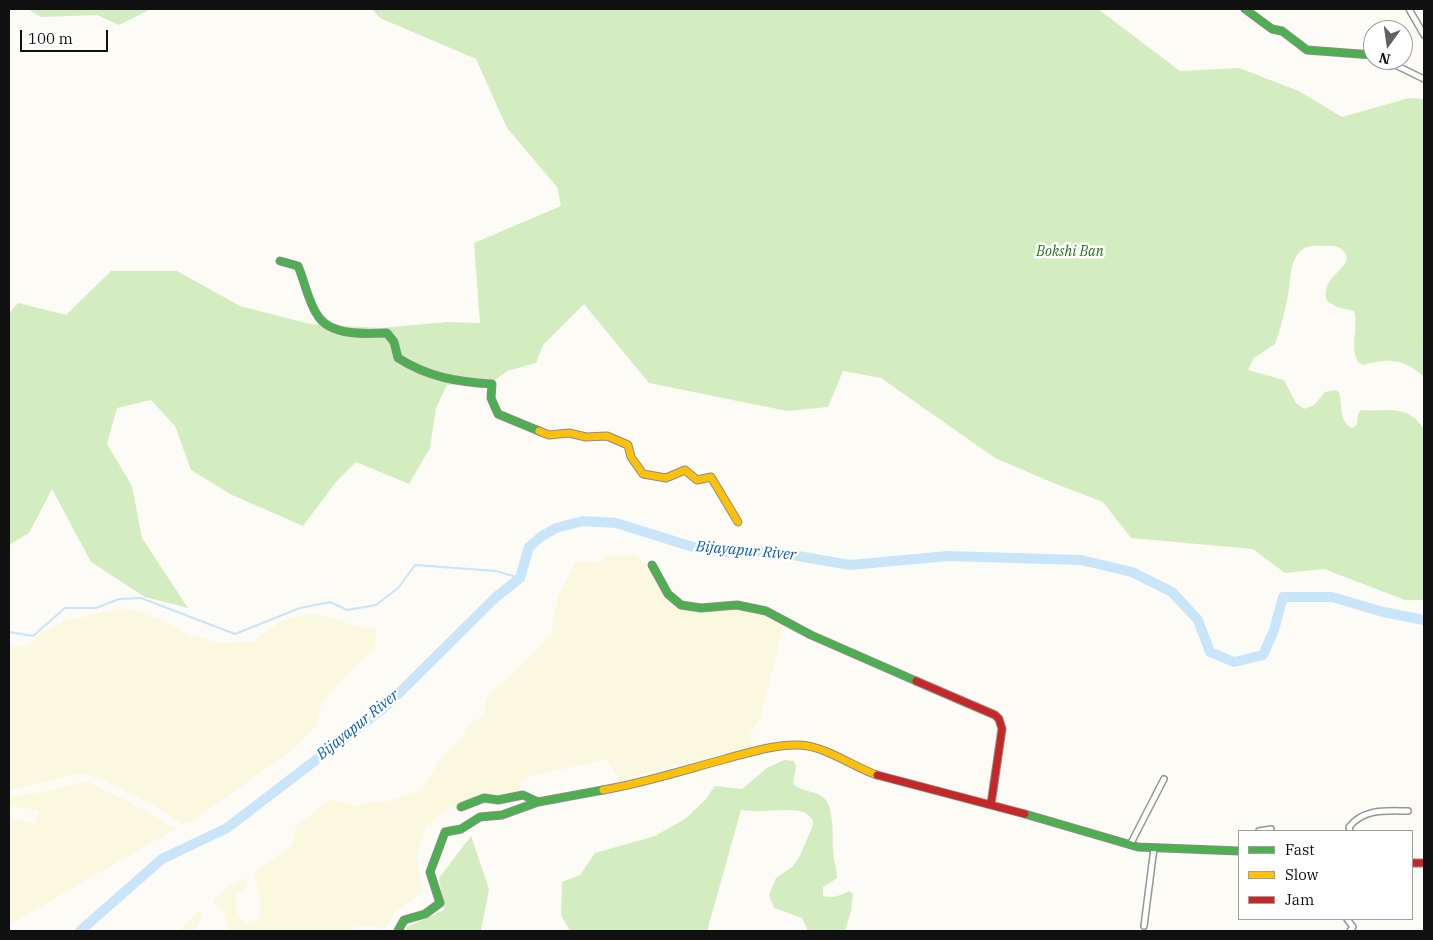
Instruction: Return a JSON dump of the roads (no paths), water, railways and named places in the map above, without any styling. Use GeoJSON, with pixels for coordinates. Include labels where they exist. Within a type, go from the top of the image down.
{"type":"FeatureCollection","features":[{"type":"Feature","properties":{"kind":"street"},"geometry":{"type":"LineString","coordinates":[[1245,9],[1272,28],[1282,31],[1307,50],[1363,54]]}},
{"type":"Feature","properties":{"kind":"street"},"geometry":{"type":"LineString","coordinates":[[1409,9],[1424,36]]}},
{"type":"Feature","properties":{"kind":"street"},"geometry":{"type":"LineString","coordinates":[[1406,70],[1424,79]]}},
{"type":"Feature","properties":{"kind":"street"},"geometry":{"type":"LineString","coordinates":[[280,261],[298,266],[319,317],[344,331],[368,335],[387,333],[394,342],[398,358],[439,380],[492,384],[491,398],[498,414],[538,432],[549,436],[569,433],[586,437],[608,436],[628,445],[631,457],[643,474],[666,478],[685,470],[697,480],[711,477],[738,522]]}},
{"type":"Feature","properties":{"kind":"street"},"geometry":{"type":"LineString","coordinates":[[652,565],[673,602],[691,609],[736,605],[791,621],[811,635],[988,711],[999,719],[1002,729],[991,804]]}},
{"type":"Feature","properties":{"kind":"street"},"geometry":{"type":"LineString","coordinates":[[398,931],[399,925],[406,917],[414,914],[424,915],[440,903],[440,895],[430,877],[432,865],[445,832],[461,829],[480,816],[502,814],[538,802],[627,786],[756,752],[800,745],[845,759],[861,770],[877,775],[991,804],[1130,845],[1154,848],[1238,851]]}},
{"type":"Feature","properties":{"kind":"street"},"geometry":{"type":"LineString","coordinates":[[1130,845],[1164,779]]}},
{"type":"Feature","properties":{"kind":"street"},"geometry":{"type":"LineString","coordinates":[[461,807],[484,798],[498,800],[523,795],[538,802]]}},
{"type":"Feature","properties":{"kind":"street"},"geometry":{"type":"LineString","coordinates":[[1350,830],[1349,827],[1356,818],[1366,812],[1408,811]]}},
{"type":"Feature","properties":{"kind":"street"},"geometry":{"type":"LineString","coordinates":[[1144,926],[1154,848]]}},
{"type":"Feature","properties":{"kind":"street"},"geometry":{"type":"LineString","coordinates":[[1348,920],[1353,927],[1350,931]]}},
{"type":"Feature","properties":{"kind":"waterway","name":"Bijayapur River"},"geometry":{"type":"LineString","coordinates":[[80,931],[162,859],[227,828],[385,707],[496,597],[520,578],[529,547],[542,536],[556,528],[583,521],[616,523],[693,547],[725,552],[755,551],[792,555],[850,565],[948,556],[1081,560],[1132,572],[1172,592],[1198,620],[1210,652],[1234,662],[1263,655],[1274,630],[1283,597],[1332,597],[1383,612],[1424,620]]}},
{"type":"Feature","properties":{"kind":"waterway"},"geometry":{"type":"LineString","coordinates":[[9,632],[33,636],[65,608],[96,608],[119,599],[141,598],[235,634],[300,608],[330,602],[347,610],[376,605],[399,587],[415,565],[496,571],[520,578]]}},
{"type":"Feature","properties":{"kind":"park label","name":"Bokshi Ban"},"geometry":{"type":"Point","coordinates":[1070,252]}}]}
